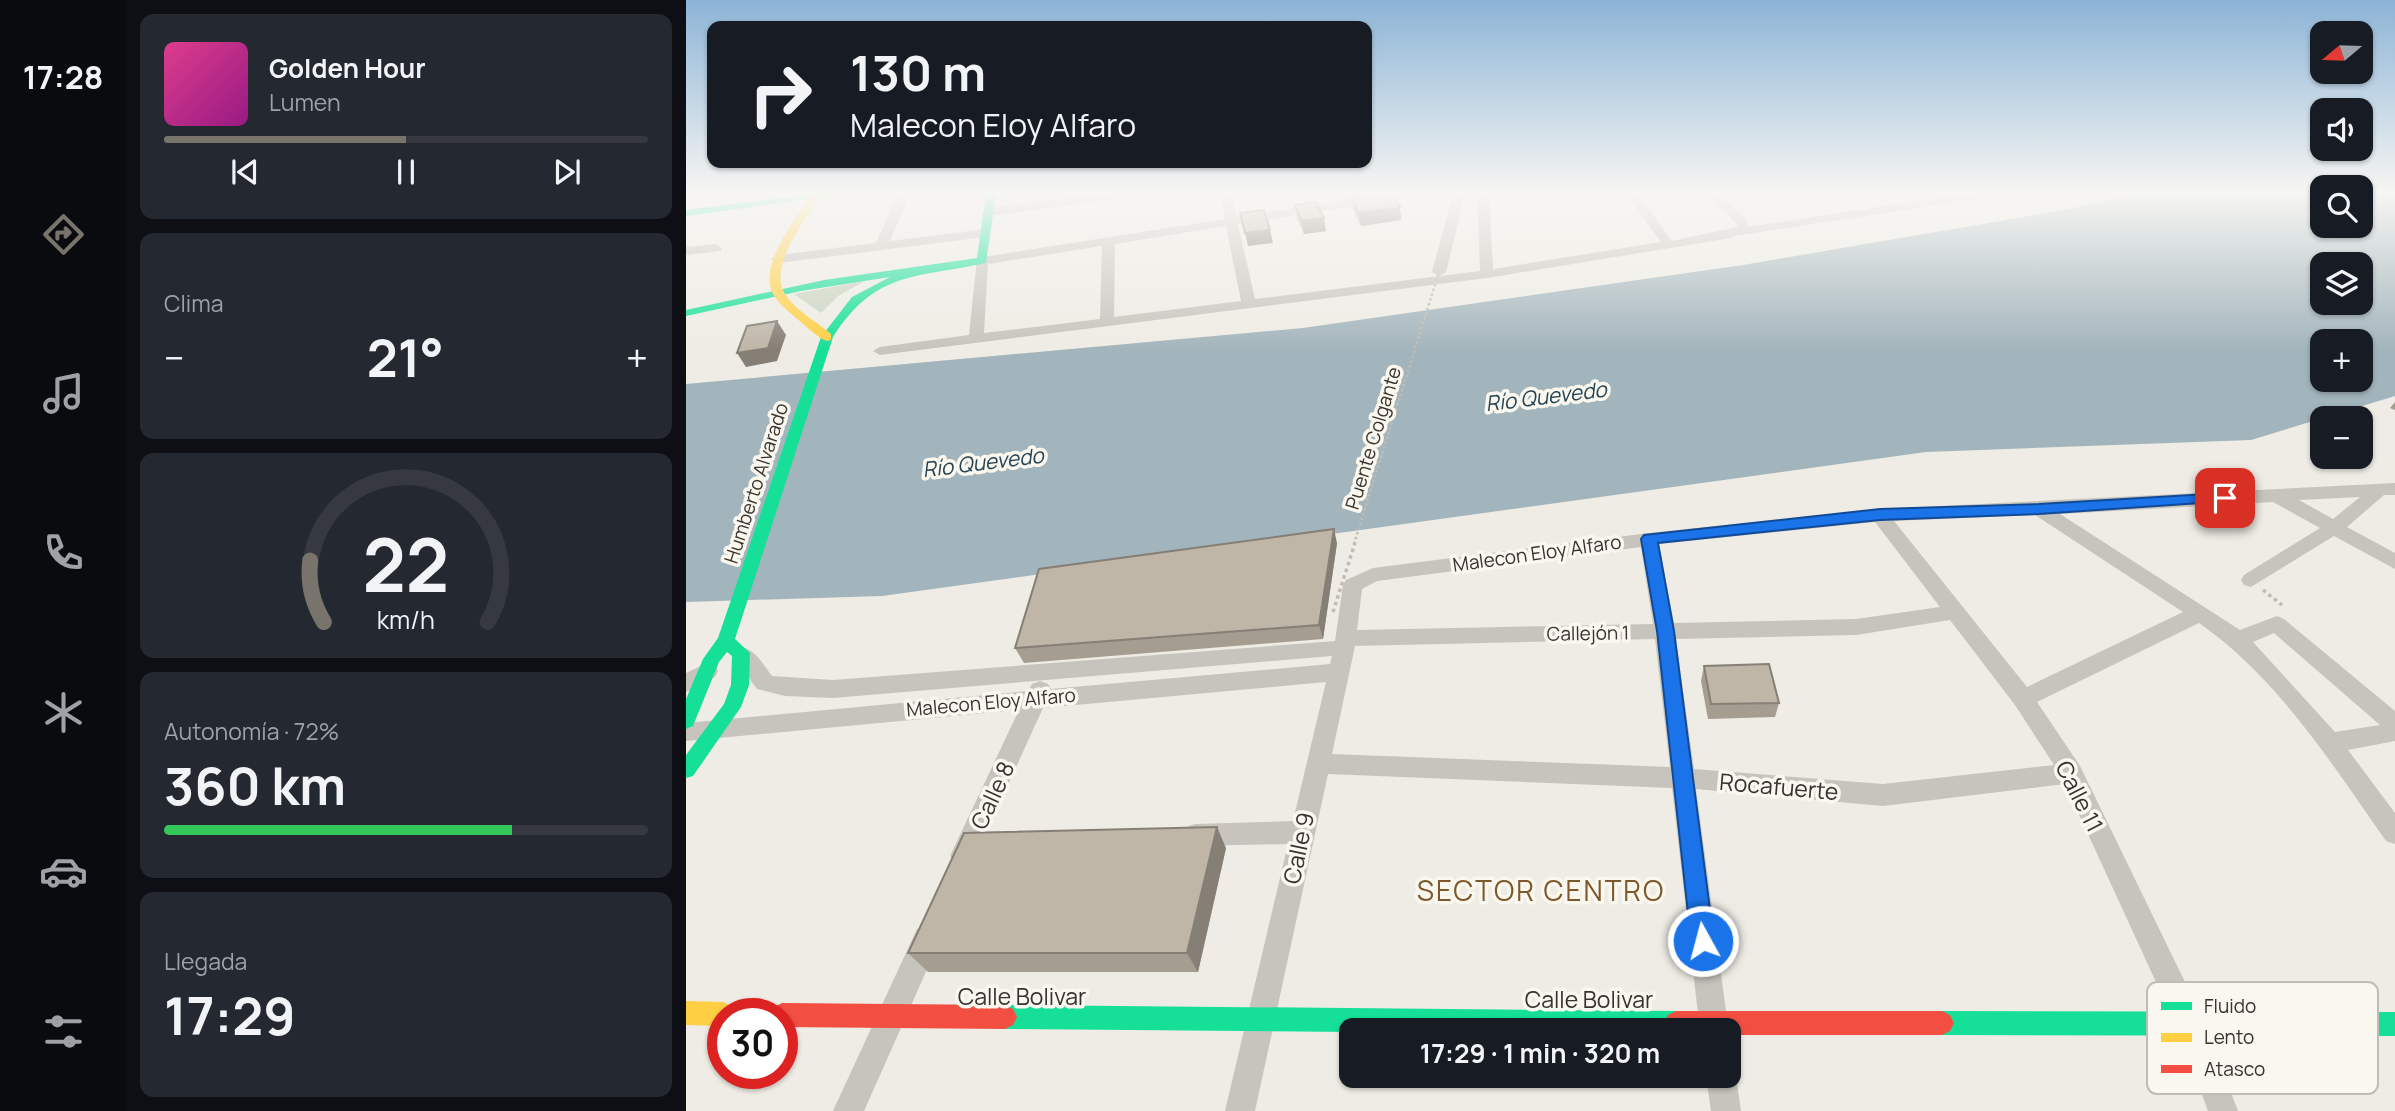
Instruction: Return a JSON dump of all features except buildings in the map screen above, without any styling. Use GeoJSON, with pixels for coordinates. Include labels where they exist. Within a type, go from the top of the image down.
{"type":"FeatureCollection","features":[{"type":"Feature","properties":{"kind":"main road"},"geometry":{"type":"LineString","coordinates":[[787,246],[773,274],[774,285],[779,294],[826,341]]}},
{"type":"Feature","properties":{"kind":"main road"},"geometry":{"type":"LineString","coordinates":[[686,313],[886,273],[982,261],[984,246]]}},
{"type":"Feature","properties":{"kind":"main road","name":"Humberto Alvarado"},"geometry":{"type":"LineString","coordinates":[[732,641],[826,341],[837,319],[858,294],[888,280],[924,270]]}},
{"type":"Feature","properties":{"kind":"main road"},"geometry":{"type":"LineString","coordinates":[[686,721],[712,659],[732,641]]}},
{"type":"Feature","properties":{"kind":"main road"},"geometry":{"type":"LineString","coordinates":[[686,770],[732,707],[740,685],[732,641]]}},
{"type":"Feature","properties":{"kind":"main road"},"geometry":{"type":"LineString","coordinates":[[686,1013],[707,1014]]}},
{"type":"Feature","properties":{"kind":"main road","name":"Calle Bolivar"},"geometry":{"type":"LineString","coordinates":[[798,1015],[1339,1021]]}},
{"type":"Feature","properties":{"kind":"main road","name":"Calle Bolivar"},"geometry":{"type":"LineString","coordinates":[[1741,1027],[2147,1025]]}},
{"type":"Feature","properties":{"kind":"street"},"geometry":{"type":"LineString","coordinates":[[779,259],[890,246]]}},
{"type":"Feature","properties":{"kind":"street"},"geometry":{"type":"LineString","coordinates":[[976,338],[982,261],[1078,246]]}},
{"type":"Feature","properties":{"kind":"street"},"geometry":{"type":"LineString","coordinates":[[1107,323],[1109,246]]}},
{"type":"Feature","properties":{"kind":"street"},"geometry":{"type":"LineString","coordinates":[[1236,246],[1249,306]]}},
{"type":"Feature","properties":{"kind":"street"},"geometry":{"type":"LineString","coordinates":[[1439,272],[1446,246]]}},
{"type":"Feature","properties":{"kind":"street"},"geometry":{"type":"LineString","coordinates":[[1486,246],[1487,274]]}},
{"type":"Feature","properties":{"kind":"street"},"geometry":{"type":"LineString","coordinates":[[880,351],[1249,306],[1487,274],[1664,246]]}},
{"type":"Feature","properties":{"kind":"street"},"geometry":{"type":"LineString","coordinates":[[686,251],[716,248]]}},
{"type":"Feature","properties":{"kind":"street"},"geometry":{"type":"LineString","coordinates":[[2251,580],[2334,527],[2387,489]]}},
{"type":"Feature","properties":{"kind":"street","name":"Malecon Eloy Alfaro"},"geometry":{"type":"LineString","coordinates":[[1353,585],[1373,575],[1649,539],[1880,514],[2039,509],[2387,489]]}},
{"type":"Feature","properties":{"kind":"street"},"geometry":{"type":"LineString","coordinates":[[2274,495],[2395,562]]}},
{"type":"Feature","properties":{"kind":"street"},"geometry":{"type":"LineString","coordinates":[[2039,509],[2238,639],[2330,743],[2395,833]]}},
{"type":"Feature","properties":{"kind":"street","name":"Calle 11"},"geometry":{"type":"LineString","coordinates":[[1880,514],[2023,699],[2072,774],[2171,982]]}},
{"type":"Feature","properties":{"kind":"street"},"geometry":{"type":"LineString","coordinates":[[1649,539],[1665,631],[1713,1018]]}},
{"type":"Feature","properties":{"kind":"street","name":"Calle 9"},"geometry":{"type":"LineString","coordinates":[[1240,1111],[1342,653],[1353,585]]}},
{"type":"Feature","properties":{"kind":"street","name":"Callejón 1"},"geometry":{"type":"LineString","coordinates":[[1342,653],[1665,631],[1856,627],[1954,612]]}},
{"type":"Feature","properties":{"kind":"street"},"geometry":{"type":"LineString","coordinates":[[2023,699],[2200,613]]}},
{"type":"Feature","properties":{"kind":"street"},"geometry":{"type":"LineString","coordinates":[[2238,639],[2277,624],[2395,724]]}},
{"type":"Feature","properties":{"kind":"street","name":"Malecon Eloy Alfaro"},"geometry":{"type":"LineString","coordinates":[[732,641],[765,683],[785,687],[834,689],[1329,648],[1342,653]]}},
{"type":"Feature","properties":{"kind":"street","name":"Malecon Eloy Alfaro"},"geometry":{"type":"LineString","coordinates":[[686,732],[1037,698],[1342,653]]}},
{"type":"Feature","properties":{"kind":"street","name":"Calle 8"},"geometry":{"type":"LineString","coordinates":[[954,878],[1049,670]]}},
{"type":"Feature","properties":{"kind":"street"},"geometry":{"type":"LineString","coordinates":[[686,683],[708,671]]}},
{"type":"Feature","properties":{"kind":"street"},"geometry":{"type":"LineString","coordinates":[[796,720],[810,688]]}},
{"type":"Feature","properties":{"kind":"street"},"geometry":{"type":"LineString","coordinates":[[2330,743],[2395,732]]}},
{"type":"Feature","properties":{"kind":"street","name":"Rocafuerte"},"geometry":{"type":"LineString","coordinates":[[1317,763],[1683,778],[1883,795],[2072,774]]}},
{"type":"Feature","properties":{"kind":"street"},"geometry":{"type":"LineString","coordinates":[[1177,835],[1301,832]]}},
{"type":"Feature","properties":{"kind":"street"},"geometry":{"type":"LineString","coordinates":[[970,840],[998,839]]}},
{"type":"Feature","properties":{"kind":"street"},"geometry":{"type":"LineString","coordinates":[[848,1111],[937,916]]}},
{"type":"Feature","properties":{"kind":"street"},"geometry":{"type":"LineString","coordinates":[[1723,1088],[1726,1111]]}},
{"type":"Feature","properties":{"kind":"street","name":"Calle 11"},"geometry":{"type":"LineString","coordinates":[[2217,1094],[2223,1111]]}},
{"type":"Feature","properties":{"kind":"path","name":"Puente Colgante"},"geometry":{"type":"LineString","coordinates":[[1333,612],[1439,272]]}},
{"type":"Feature","properties":{"kind":"path"},"geometry":{"type":"LineString","coordinates":[[2251,580],[2289,611],[2277,624]]}},
{"type":"Feature","properties":{"kind":"green space"},"geometry":{"type":"Polygon","coordinates":[[[865,281],[838,296],[821,313],[794,294],[865,281]]]}},
{"type":"Feature","properties":{"kind":"water","name":"Río Quevedo"},"geometry":{"type":"Polygon","coordinates":[[[1855,246],[2395,246],[2395,396],[2362,406],[2310,406],[2310,422],[2251,440],[1926,452],[882,596],[686,602],[686,384],[1303,328],[1743,265],[1855,246]]]}},
{"type":"Feature","properties":{"kind":"traffic: fast"},"geometry":{"type":"LineString","coordinates":[[686,313],[824,284],[982,261],[984,246]]}},
{"type":"Feature","properties":{"kind":"traffic: fast"},"geometry":{"type":"LineString","coordinates":[[686,721],[712,659],[726,641],[827,337],[846,310],[867,292],[892,279],[924,270]]}},
{"type":"Feature","properties":{"kind":"traffic: fast"},"geometry":{"type":"LineString","coordinates":[[686,770],[732,707],[740,685],[741,653],[726,641]]}},
{"type":"Feature","properties":{"kind":"traffic: fast"},"geometry":{"type":"LineString","coordinates":[[1005,1017],[1339,1020]]}},
{"type":"Feature","properties":{"kind":"traffic: fast"},"geometry":{"type":"LineString","coordinates":[[1942,1023],[2147,1023]]}},
{"type":"Feature","properties":{"kind":"traffic: fast"},"geometry":{"type":"LineString","coordinates":[[2378,1024],[2395,1024]]}},
{"type":"Feature","properties":{"kind":"traffic: slow"},"geometry":{"type":"LineString","coordinates":[[785,246],[776,268],[778,292],[801,316],[827,337]]}},
{"type":"Feature","properties":{"kind":"traffic: slow"},"geometry":{"type":"LineString","coordinates":[[686,1013],[707,1014]]}},
{"type":"Feature","properties":{"kind":"traffic: jam"},"geometry":{"type":"LineString","coordinates":[[798,1015],[1005,1017]]}},
{"type":"Feature","properties":{"kind":"traffic: jam"},"geometry":{"type":"LineString","coordinates":[[1741,1023],[1942,1023]]}},
{"type":"Feature","properties":{"kind":"district","name":"SECTOR CENTRO"},"geometry":{"type":"Point","coordinates":[1541,890]}},
{"type":"Feature","properties":{"kind":"route"},"geometry":{"type":"LineString","coordinates":[[1703,941],[1665,631],[1649,539],[1880,514],[2039,509],[2225,498]]}}]}
